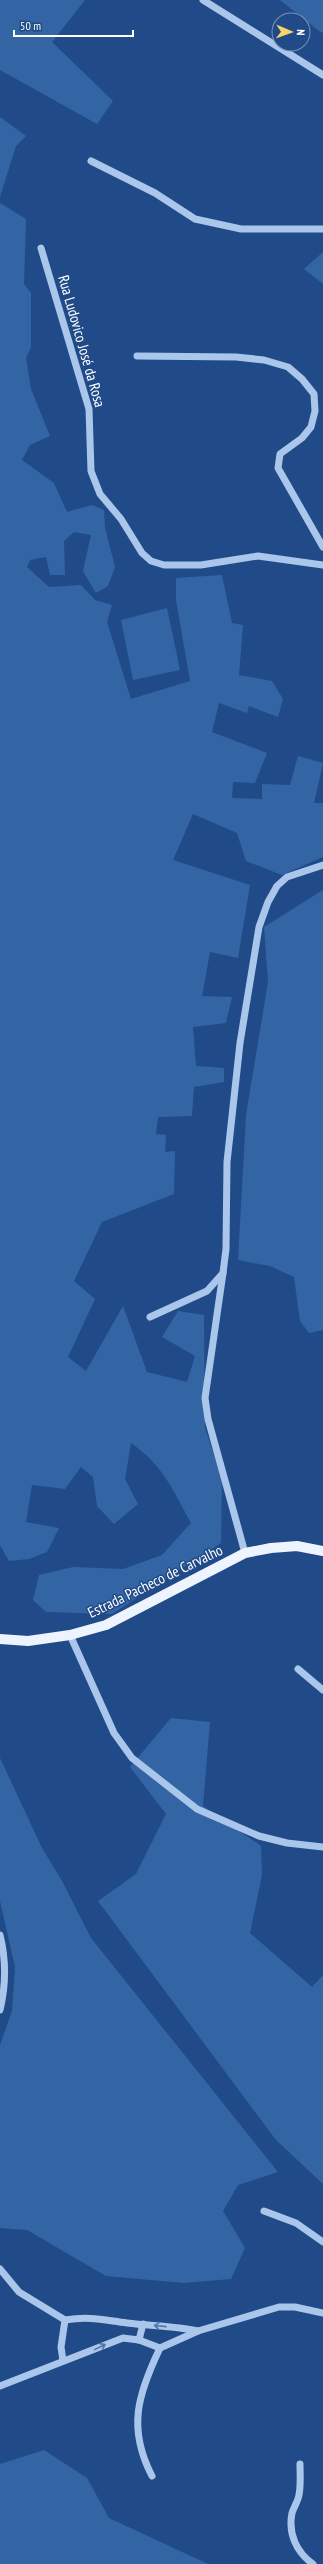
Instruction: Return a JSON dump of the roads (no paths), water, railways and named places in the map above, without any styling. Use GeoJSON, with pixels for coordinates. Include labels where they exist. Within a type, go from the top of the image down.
{"type":"FeatureCollection","features":[{"type":"Feature","properties":{"kind":"main road","name":"Estrada Pacheco de Carvalho"},"geometry":{"type":"LineString","coordinates":[[0,1639],[28,1641],[70,1635],[106,1625],[245,1553],[271,1548],[297,1546],[323,1551]]}},
{"type":"Feature","properties":{"kind":"street"},"geometry":{"type":"LineString","coordinates":[[203,0],[323,75]]}},
{"type":"Feature","properties":{"kind":"street"},"geometry":{"type":"LineString","coordinates":[[90,161],[155,193],[195,219],[241,229],[323,229]]}},
{"type":"Feature","properties":{"kind":"street","name":"Rua Ludovico José da Rosa"},"geometry":{"type":"LineString","coordinates":[[41,248],[89,409],[91,471],[100,494],[121,519],[142,553],[151,561],[164,565],[201,565],[258,556],[323,565]]}},
{"type":"Feature","properties":{"kind":"street"},"geometry":{"type":"LineString","coordinates":[[137,356],[236,356],[264,360],[288,367],[302,379],[314,394],[315,411],[311,427],[302,438],[280,454],[278,468],[323,547]]}},
{"type":"Feature","properties":{"kind":"street"},"geometry":{"type":"LineString","coordinates":[[245,1553],[208,1419],[205,1398],[226,1249],[226,1162],[240,1043],[259,927],[268,902],[277,886],[287,877],[323,866]]}},
{"type":"Feature","properties":{"kind":"street"},"geometry":{"type":"LineString","coordinates":[[150,1317],[207,1291],[223,1273]]}},
{"type":"Feature","properties":{"kind":"street"},"geometry":{"type":"LineString","coordinates":[[70,1635],[114,1733],[132,1758],[197,1809],[259,1836],[287,1843],[323,1847]]}},
{"type":"Feature","properties":{"kind":"street"},"geometry":{"type":"LineString","coordinates":[[298,1669],[323,1690]]}},
{"type":"Feature","properties":{"kind":"street"},"geometry":{"type":"LineString","coordinates":[[0,1935],[5,1954],[4,1996],[0,2010]]}},
{"type":"Feature","properties":{"kind":"street"},"geometry":{"type":"LineString","coordinates":[[264,2211],[296,2223],[323,2242]]}},
{"type":"Feature","properties":{"kind":"street"},"geometry":{"type":"LineString","coordinates":[[0,2269],[19,2292],[65,2320],[90,2317],[198,2331]]}},
{"type":"Feature","properties":{"kind":"street"},"geometry":{"type":"LineString","coordinates":[[152,2476],[142,2456],[137,2420],[144,2384],[160,2348],[198,2331],[279,2307],[295,2307],[323,2313]]}},
{"type":"Feature","properties":{"kind":"street"},"geometry":{"type":"LineString","coordinates":[[63,2361],[61,2347],[65,2320]]}},
{"type":"Feature","properties":{"kind":"street"},"geometry":{"type":"LineString","coordinates":[[139,2340],[143,2324]]}},
{"type":"Feature","properties":{"kind":"street"},"geometry":{"type":"LineString","coordinates":[[0,2386],[123,2338],[139,2340],[160,2348]]}},
{"type":"Feature","properties":{"kind":"street"},"geometry":{"type":"LineString","coordinates":[[300,2464],[299,2496],[292,2512],[291,2528],[296,2544],[305,2558],[313,2564]]}}]}
